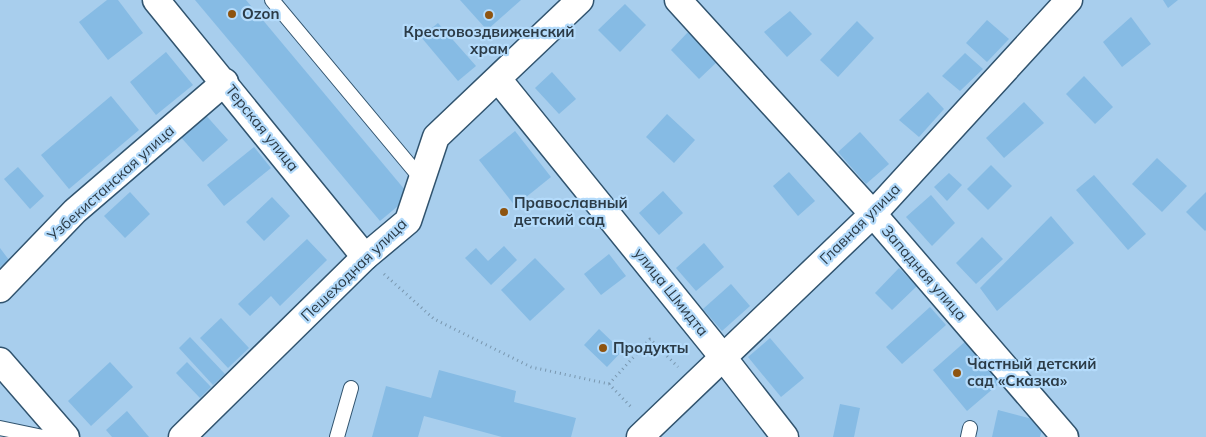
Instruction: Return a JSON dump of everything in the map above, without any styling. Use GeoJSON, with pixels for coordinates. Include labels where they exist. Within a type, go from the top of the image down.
{"type":"FeatureCollection","features":[{"type":"Feature","properties":{"kind":"street","name":"Терская улица"},"geometry":{"type":"LineString","coordinates":[[156,0],[225,82],[366,257]]}},
{"type":"Feature","properties":{"kind":"street","name":"Пешеходная улица"},"geometry":{"type":"LineString","coordinates":[[182,437],[366,257],[408,221],[423,181],[436,137],[580,0]]}},
{"type":"Feature","properties":{"kind":"street","name":"Западная улица"},"geometry":{"type":"LineString","coordinates":[[678,0],[873,214],[1064,436]]}},
{"type":"Feature","properties":{"kind":"street","name":"Главная улица"},"geometry":{"type":"LineString","coordinates":[[640,437],[722,356],[873,214],[1069,0]]}},
{"type":"Feature","properties":{"kind":"street","name":"улица Шмидта"},"geometry":{"type":"LineString","coordinates":[[498,79],[722,356],[785,437]]}},
{"type":"Feature","properties":{"kind":"street","name":"Узбекистанская улица"},"geometry":{"type":"LineString","coordinates":[[0,289],[75,212],[225,82]]}},
{"type":"Feature","properties":{"kind":"street"},"geometry":{"type":"LineString","coordinates":[[0,361],[66,437]]}},
{"type":"Feature","properties":{"kind":"lane"},"geometry":{"type":"LineString","coordinates":[[272,0],[423,181]]}},
{"type":"Feature","properties":{"kind":"lane"},"geometry":{"type":"LineString","coordinates":[[337,437],[351,388]]}},
{"type":"Feature","properties":{"kind":"lane"},"geometry":{"type":"LineString","coordinates":[[0,428],[43,437]]}},
{"type":"Feature","properties":{"kind":"path"},"geometry":{"type":"LineString","coordinates":[[366,257],[434,320],[530,367],[609,384],[634,410]]}},
{"type":"Feature","properties":{"kind":"path"},"geometry":{"type":"LineString","coordinates":[[609,384],[650,340],[684,374]]}},
{"type":"Feature","properties":{"kind":"building"},"geometry":{"type":"Polygon","coordinates":[[[107,0],[118,0],[143,33],[108,60],[79,22],[107,0]]]}},
{"type":"Feature","properties":{"kind":"building"},"geometry":{"type":"Polygon","coordinates":[[[195,0],[246,0],[410,196],[380,221],[195,0]]]}},
{"type":"Feature","properties":{"kind":"building","name":"Крестовоздвиженский храм"},"geometry":{"type":"Polygon","coordinates":[[[460,0],[521,0],[487,30],[460,0]]]}},
{"type":"Feature","properties":{"kind":"building"},"geometry":{"type":"Polygon","coordinates":[[[1163,0],[1178,0],[1168,8],[1163,0]]]}},
{"type":"Feature","properties":{"kind":"building"},"geometry":{"type":"Polygon","coordinates":[[[625,4],[646,25],[620,52],[598,30],[625,4]]]}},
{"type":"Feature","properties":{"kind":"building"},"geometry":{"type":"Polygon","coordinates":[[[790,11],[812,34],[787,57],[764,32],[790,11]]]}},
{"type":"Feature","properties":{"kind":"building"},"geometry":{"type":"Polygon","coordinates":[[[1131,17],[1151,44],[1122,67],[1103,42],[1131,17]]]}},
{"type":"Feature","properties":{"kind":"building"},"geometry":{"type":"Polygon","coordinates":[[[987,20],[1009,39],[987,62],[966,43],[987,20]]]}},
{"type":"Feature","properties":{"kind":"building"},"geometry":{"type":"Polygon","coordinates":[[[857,21],[874,38],[838,77],[820,60],[857,21]]]}},
{"type":"Feature","properties":{"kind":"building"},"geometry":{"type":"Polygon","coordinates":[[[438,23],[476,66],[458,81],[421,37],[438,23]]]}},
{"type":"Feature","properties":{"kind":"building"},"geometry":{"type":"Polygon","coordinates":[[[689,31],[718,61],[699,79],[671,50],[689,31]]]}},
{"type":"Feature","properties":{"kind":"building"},"geometry":{"type":"Polygon","coordinates":[[[166,52],[193,85],[156,115],[130,82],[166,52]]]}},
{"type":"Feature","properties":{"kind":"building"},"geometry":{"type":"Polygon","coordinates":[[[965,53],[983,69],[960,91],[942,76],[965,53]]]}},
{"type":"Feature","properties":{"kind":"building"},"geometry":{"type":"Polygon","coordinates":[[[552,72],[576,99],[559,114],[535,88],[552,72]]]}},
{"type":"Feature","properties":{"kind":"building"},"geometry":{"type":"Polygon","coordinates":[[[1084,76],[1113,107],[1095,124],[1066,94],[1084,76]]]}},
{"type":"Feature","properties":{"kind":"building"},"geometry":{"type":"Polygon","coordinates":[[[928,92],[944,109],[919,137],[899,120],[928,92]]]}},
{"type":"Feature","properties":{"kind":"building"},"geometry":{"type":"Polygon","coordinates":[[[111,96],[139,130],[69,189],[41,155],[111,96]]]}},
{"type":"Feature","properties":{"kind":"building"},"geometry":{"type":"Polygon","coordinates":[[[1024,102],[1044,123],[1004,158],[986,138],[1024,102]]]}},
{"type":"Feature","properties":{"kind":"building"},"geometry":{"type":"Polygon","coordinates":[[[203,112],[228,140],[203,162],[178,134],[203,112]]]}},
{"type":"Feature","properties":{"kind":"building"},"geometry":{"type":"Polygon","coordinates":[[[667,114],[695,140],[674,163],[646,137],[667,114]]]}},
{"type":"Feature","properties":{"kind":"building"},"geometry":{"type":"Polygon","coordinates":[[[515,131],[551,177],[515,206],[479,160],[515,131]]]}},
{"type":"Feature","properties":{"kind":"building"},"geometry":{"type":"Polygon","coordinates":[[[860,132],[889,164],[866,184],[838,152],[860,132]]]}},
{"type":"Feature","properties":{"kind":"building"},"geometry":{"type":"Polygon","coordinates":[[[254,147],[271,168],[224,206],[207,185],[254,147]]]}},
{"type":"Feature","properties":{"kind":"building"},"geometry":{"type":"Polygon","coordinates":[[[1157,158],[1187,186],[1162,212],[1132,184],[1157,158]]]}},
{"type":"Feature","properties":{"kind":"building"},"geometry":{"type":"Polygon","coordinates":[[[991,165],[1012,186],[988,210],[967,189],[991,165]]]}},
{"type":"Feature","properties":{"kind":"building"},"geometry":{"type":"Polygon","coordinates":[[[18,167],[44,196],[30,209],[4,179],[18,167]]]}},
{"type":"Feature","properties":{"kind":"building"},"geometry":{"type":"Polygon","coordinates":[[[789,172],[815,201],[798,216],[773,186],[789,172]]]}},
{"type":"Feature","properties":{"kind":"building"},"geometry":{"type":"Polygon","coordinates":[[[949,173],[962,185],[947,201],[934,187],[949,173]]]}},
{"type":"Feature","properties":{"kind":"building"},"geometry":{"type":"Polygon","coordinates":[[[1094,175],[1146,234],[1128,250],[1076,190],[1094,175]]]}},
{"type":"Feature","properties":{"kind":"building"},"geometry":{"type":"Polygon","coordinates":[[[663,191],[683,213],[659,235],[639,213],[663,191]]]}},
{"type":"Feature","properties":{"kind":"building"},"geometry":{"type":"Polygon","coordinates":[[[130,192],[150,214],[125,238],[104,216],[130,192]]]}},
{"type":"Feature","properties":{"kind":"building"},"geometry":{"type":"Polygon","coordinates":[[[1206,192],[1206,230],[1205,231],[1186,212],[1206,192]]]}},
{"type":"Feature","properties":{"kind":"building"},"geometry":{"type":"Polygon","coordinates":[[[931,195],[955,223],[932,246],[906,217],[931,195]]]}},
{"type":"Feature","properties":{"kind":"building"},"geometry":{"type":"Polygon","coordinates":[[[272,197],[290,216],[264,241],[246,222],[272,197]]]}},
{"type":"Feature","properties":{"kind":"building"},"geometry":{"type":"Polygon","coordinates":[[[1051,216],[1074,243],[997,311],[980,288],[1051,216]]]}},
{"type":"Feature","properties":{"kind":"building"},"geometry":{"type":"Polygon","coordinates":[[[982,237],[1003,259],[976,284],[956,263],[982,237]]]}},
{"type":"Feature","properties":{"kind":"building"},"geometry":{"type":"Polygon","coordinates":[[[307,239],[327,260],[280,306],[271,296],[250,316],[238,304],[307,239]]]}},
{"type":"Feature","properties":{"kind":"building"},"geometry":{"type":"Polygon","coordinates":[[[704,243],[724,267],[696,291],[676,268],[704,243]]]}},
{"type":"Feature","properties":{"kind":"building"},"geometry":{"type":"Polygon","coordinates":[[[504,246],[517,260],[491,285],[465,258],[476,248],[488,261],[504,246]]]}},
{"type":"Feature","properties":{"kind":"building"},"geometry":{"type":"Polygon","coordinates":[[[0,248],[9,260],[0,267],[0,248]]]}},
{"type":"Feature","properties":{"kind":"building"},"geometry":{"type":"Polygon","coordinates":[[[609,254],[626,276],[601,295],[584,274],[609,254]]]}},
{"type":"Feature","properties":{"kind":"building"},"geometry":{"type":"Polygon","coordinates":[[[535,258],[565,289],[530,321],[501,290],[535,258]]]}},
{"type":"Feature","properties":{"kind":"building"},"geometry":{"type":"Polygon","coordinates":[[[899,268],[917,286],[892,310],[875,293],[899,268]]]}},
{"type":"Feature","properties":{"kind":"building"},"geometry":{"type":"Polygon","coordinates":[[[731,284],[750,306],[722,331],[703,309],[731,284]]]}},
{"type":"Feature","properties":{"kind":"building"},"geometry":{"type":"Polygon","coordinates":[[[930,307],[946,325],[902,364],[886,347],[930,307]]]}},
{"type":"Feature","properties":{"kind":"building"},"geometry":{"type":"Polygon","coordinates":[[[221,318],[249,348],[228,368],[200,338],[221,318]]]}},
{"type":"Feature","properties":{"kind":"building","name":"Продукты"},"geometry":{"type":"Polygon","coordinates":[[[599,329],[622,351],[607,367],[584,345],[599,329]]]}},
{"type":"Feature","properties":{"kind":"building"},"geometry":{"type":"Polygon","coordinates":[[[190,337],[225,374],[213,385],[179,348],[190,337]]]}},
{"type":"Feature","properties":{"kind":"building"},"geometry":{"type":"Polygon","coordinates":[[[770,338],[804,378],[781,397],[748,357],[770,338]]]}},
{"type":"Feature","properties":{"kind":"building"},"geometry":{"type":"Polygon","coordinates":[[[967,340],[1002,381],[967,411],[933,370],[967,340]]]}},
{"type":"Feature","properties":{"kind":"building"},"geometry":{"type":"Polygon","coordinates":[[[110,362],[133,387],[91,426],[68,401],[110,362]]]}},
{"type":"Feature","properties":{"kind":"building"},"geometry":{"type":"Polygon","coordinates":[[[187,362],[211,387],[200,398],[176,373],[187,362]]]}},
{"type":"Feature","properties":{"kind":"building"},"geometry":{"type":"Polygon","coordinates":[[[439,370],[516,391],[514,402],[576,418],[571,437],[502,437],[424,416],[418,437],[372,437],[386,386],[431,398],[439,370]]]}},
{"type":"Feature","properties":{"kind":"building"},"geometry":{"type":"Polygon","coordinates":[[[840,404],[860,408],[854,437],[833,437],[840,404]]]}},
{"type":"Feature","properties":{"kind":"building"},"geometry":{"type":"Polygon","coordinates":[[[998,410],[1044,422],[1040,437],[992,437],[998,410]]]}},
{"type":"Feature","properties":{"kind":"building"},"geometry":{"type":"Polygon","coordinates":[[[127,411],[149,437],[112,437],[106,430],[127,411]]]}},
{"type":"Feature","properties":{"kind":"place","name":"Ozon"},"geometry":{"type":"Point","coordinates":[232,14]}},
{"type":"Feature","properties":{"kind":"place","name":"Крестовоздвиженский храм"},"geometry":{"type":"Point","coordinates":[489,15]}},
{"type":"Feature","properties":{"kind":"place","name":"Православный детский сад"},"geometry":{"type":"Point","coordinates":[504,212]}},
{"type":"Feature","properties":{"kind":"place","name":"Продукты"},"geometry":{"type":"Point","coordinates":[603,348]}},
{"type":"Feature","properties":{"kind":"place","name":"Частный детский сад «Сказка»"},"geometry":{"type":"Point","coordinates":[957,373]}}]}
